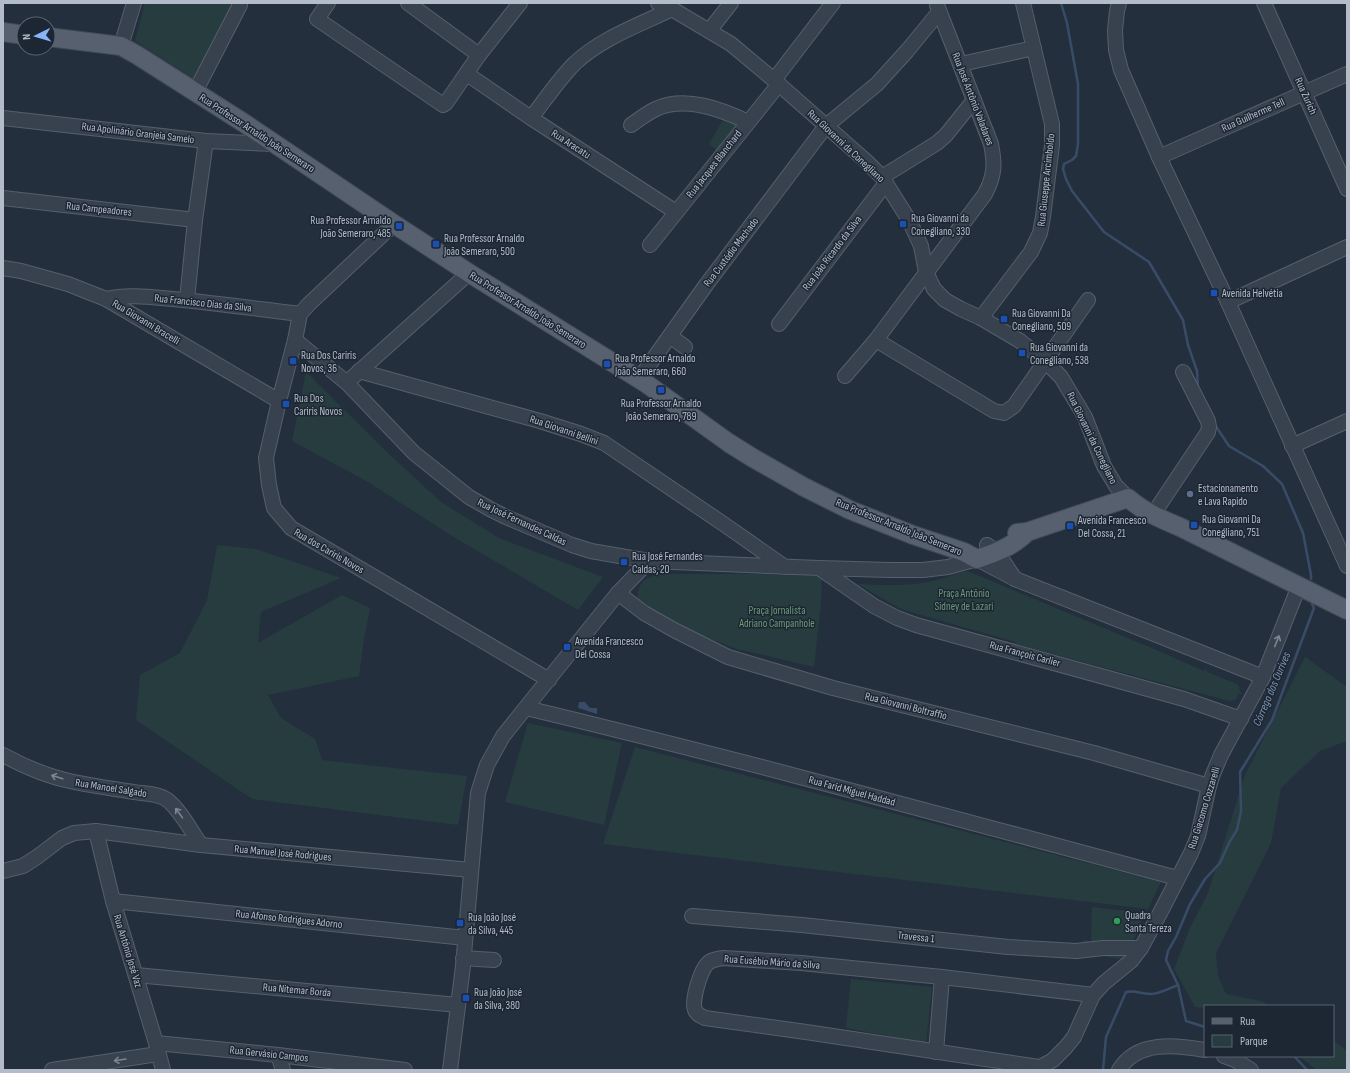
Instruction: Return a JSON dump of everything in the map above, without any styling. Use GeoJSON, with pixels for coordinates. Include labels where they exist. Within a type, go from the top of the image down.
{"type":"FeatureCollection","features":[{"type":"Feature","properties":{"kind":"main road"},"geometry":{"type":"LineString","coordinates":[[3,32],[16,34]]}},
{"type":"Feature","properties":{"kind":"main road","name":"Rua Professor Arnaldo João Semeraro"},"geometry":{"type":"LineString","coordinates":[[56,38],[121,46],[195,92],[469,273],[640,379],[729,443],[791,480],[850,510],[913,535],[981,552]]}},
{"type":"Feature","properties":{"kind":"main road"},"geometry":{"type":"LineString","coordinates":[[981,552],[1016,533],[1027,532],[1128,498]]}},
{"type":"Feature","properties":{"kind":"main road","name":"Rua Giovanni da Conegliano"},"geometry":{"type":"LineString","coordinates":[[1128,498],[1152,516],[1180,528],[1347,610]]}},
{"type":"Feature","properties":{"kind":"main road","name":"Rua Giovanni da Conegliano"},"geometry":{"type":"LineString","coordinates":[[1330,601],[1347,605]]}},
{"type":"Feature","properties":{"kind":"street"},"geometry":{"type":"LineString","coordinates":[[121,46],[134,3]]}},
{"type":"Feature","properties":{"kind":"street"},"geometry":{"type":"LineString","coordinates":[[328,3],[316,19],[441,104],[446,103],[479,55],[520,3]]}},
{"type":"Feature","properties":{"kind":"street"},"geometry":{"type":"LineString","coordinates":[[408,3],[479,55]]}},
{"type":"Feature","properties":{"kind":"street","name":"Rua Giovanni da Conegliano"},"geometry":{"type":"LineString","coordinates":[[658,3],[672,9],[731,44],[866,161],[884,180],[909,220],[921,246],[926,272],[934,289],[945,300],[981,318],[1020,341],[1045,361],[1061,377],[1084,417],[1104,466],[1116,486],[1128,498]]}},
{"type":"Feature","properties":{"kind":"street"},"geometry":{"type":"LineString","coordinates":[[709,31],[731,3]]}},
{"type":"Feature","properties":{"kind":"street","name":"Rua Jacques Blanchard"},"geometry":{"type":"LineString","coordinates":[[650,245],[748,122],[833,3]]}},
{"type":"Feature","properties":{"kind":"street","name":"Rua Giuseppe Arcimboldo"},"geometry":{"type":"LineString","coordinates":[[981,318],[1031,252],[1040,233],[1052,145],[1052,124],[1023,3]]}},
{"type":"Feature","properties":{"kind":"street"},"geometry":{"type":"LineString","coordinates":[[1119,3],[1115,30],[1116,50],[1121,70],[1159,157],[1228,302],[1347,566]]}},
{"type":"Feature","properties":{"kind":"street","name":"Rua Zurich"},"geometry":{"type":"LineString","coordinates":[[1264,3],[1347,189]]}},
{"type":"Feature","properties":{"kind":"street"},"geometry":{"type":"LineString","coordinates":[[195,92],[240,5]]}},
{"type":"Feature","properties":{"kind":"street","name":"Rua José Antônio Valadares"},"geometry":{"type":"LineString","coordinates":[[845,376],[876,340],[985,194],[994,171],[994,157],[991,144],[938,7]]}},
{"type":"Feature","properties":{"kind":"street","name":"Rua Custódio Machado"},"geometry":{"type":"LineString","coordinates":[[640,379],[706,285],[826,126],[885,76],[907,51],[938,7]]}},
{"type":"Feature","properties":{"kind":"street"},"geometry":{"type":"LineString","coordinates":[[531,118],[558,82],[576,63],[598,46],[672,9]]}},
{"type":"Feature","properties":{"kind":"street"},"geometry":{"type":"LineString","coordinates":[[961,64],[1034,48]]}},
{"type":"Feature","properties":{"kind":"street","name":"Rua Aracatu"},"geometry":{"type":"LineString","coordinates":[[467,74],[531,118],[676,212]]}},
{"type":"Feature","properties":{"kind":"street","name":"Rua Guilherme Tell"},"geometry":{"type":"LineString","coordinates":[[1159,157],[1347,74]]}},
{"type":"Feature","properties":{"kind":"street"},"geometry":{"type":"LineString","coordinates":[[884,180],[946,135],[974,100]]}},
{"type":"Feature","properties":{"kind":"street"},"geometry":{"type":"LineString","coordinates":[[631,125],[657,108],[680,102],[719,110],[748,122]]}},
{"type":"Feature","properties":{"kind":"street","name":"Rua Apolinário Granjeia Samelo"},"geometry":{"type":"LineString","coordinates":[[3,118],[206,141],[273,144]]}},
{"type":"Feature","properties":{"kind":"street"},"geometry":{"type":"LineString","coordinates":[[187,300],[195,220],[206,141]]}},
{"type":"Feature","properties":{"kind":"street","name":"Rua João Ricardo da Silva"},"geometry":{"type":"LineString","coordinates":[[779,324],[884,180]]}},
{"type":"Feature","properties":{"kind":"street","name":"Rua Campeadores"},"geometry":{"type":"LineString","coordinates":[[3,198],[195,220]]}},
{"type":"Feature","properties":{"kind":"street"},"geometry":{"type":"LineString","coordinates":[[300,314],[308,304],[394,224]]}},
{"type":"Feature","properties":{"kind":"street"},"geometry":{"type":"LineString","coordinates":[[1228,302],[1347,247]]}},
{"type":"Feature","properties":{"kind":"street","name":"Rua Giovanni Bracelli"},"geometry":{"type":"LineString","coordinates":[[3,268],[21,271],[68,284],[106,299],[279,401]]}},
{"type":"Feature","properties":{"kind":"street"},"geometry":{"type":"LineString","coordinates":[[347,383],[469,273]]}},
{"type":"Feature","properties":{"kind":"street","name":"Rua Francisco Dias da Silva"},"geometry":{"type":"LineString","coordinates":[[106,299],[125,296],[187,300],[300,314]]}},
{"type":"Feature","properties":{"kind":"street"},"geometry":{"type":"LineString","coordinates":[[876,340],[994,411],[1004,413],[1014,406],[1088,300]]}},
{"type":"Feature","properties":{"kind":"street","name":"Rua dos Cariris Novos"},"geometry":{"type":"LineString","coordinates":[[300,314],[266,458],[269,485],[274,508],[291,528],[549,680]]}},
{"type":"Feature","properties":{"kind":"street"},"geometry":{"type":"LineString","coordinates":[[670,336],[685,347]]}},
{"type":"Feature","properties":{"kind":"street","name":"Rua José Fernandes Caldas"},"geometry":{"type":"LineString","coordinates":[[295,340],[347,383],[414,453],[469,497],[490,510],[538,532],[591,551],[648,561],[785,567]]}},
{"type":"Feature","properties":{"kind":"street","name":"Rua Giovanni Bellini"},"geometry":{"type":"LineString","coordinates":[[359,371],[540,421],[604,443],[785,567]]}},
{"type":"Feature","properties":{"kind":"street"},"geometry":{"type":"LineString","coordinates":[[1152,516],[1208,432],[1208,421],[1183,372]]}},
{"type":"Feature","properties":{"kind":"street"},"geometry":{"type":"LineString","coordinates":[[1292,446],[1347,421]]}},
{"type":"Feature","properties":{"kind":"street"},"geometry":{"type":"LineString","coordinates":[[785,567],[923,570],[944,558],[981,552],[1015,579]]}},
{"type":"Feature","properties":{"kind":"street","name":"Rua Professor Arnaldo João Semeraro"},"geometry":{"type":"LineString","coordinates":[[981,552],[1015,579],[1263,677]]}},
{"type":"Feature","properties":{"kind":"street"},"geometry":{"type":"LineString","coordinates":[[450,1070],[463,958],[478,793],[487,765],[503,736],[618,593],[648,561]]}},
{"type":"Feature","properties":{"kind":"street","name":"Rua François Carlier"},"geometry":{"type":"LineString","coordinates":[[819,568],[874,606],[897,618],[916,625],[1184,699],[1241,718]]}},
{"type":"Feature","properties":{"kind":"street","name":"Rua Giacomo Cozzarelli"},"geometry":{"type":"LineString","coordinates":[[1037,1069],[1053,1060],[1066,1047],[1074,1037],[1093,995],[1104,983],[1131,961],[1141,948],[1191,854],[1198,836],[1209,786],[1221,755],[1263,677],[1299,586]]}},
{"type":"Feature","properties":{"kind":"street","name":"Rua Giovanni Boltraffio"},"geometry":{"type":"LineString","coordinates":[[618,593],[644,613],[728,657],[833,688],[1094,754],[1209,786]]}},
{"type":"Feature","properties":{"kind":"street","name":"Rua Farid Miguel Haddad"},"geometry":{"type":"LineString","coordinates":[[526,708],[785,772],[1177,878]]}},
{"type":"Feature","properties":{"kind":"street","name":"Rua Manoel Salgado"},"geometry":{"type":"LineString","coordinates":[[3,755],[38,771],[72,782],[136,793],[158,795],[167,800],[176,808],[201,845]]}},
{"type":"Feature","properties":{"kind":"street","name":"Rua Manuel José Rodrigues"},"geometry":{"type":"LineString","coordinates":[[3,871],[23,866],[62,838],[74,833],[96,831],[201,845],[471,870]]}},
{"type":"Feature","properties":{"kind":"street","name":"Rua Antônio José Vaz"},"geometry":{"type":"LineString","coordinates":[[96,831],[113,901],[163,1070]]}},
{"type":"Feature","properties":{"kind":"street","name":"Rua Afonso Rodrigues Adorno"},"geometry":{"type":"LineString","coordinates":[[113,901],[465,938]]}},
{"type":"Feature","properties":{"kind":"street","name":"Travessa 1"},"geometry":{"type":"LineString","coordinates":[[692,916],[802,925],[1008,947],[1076,951],[1103,948],[1141,948]]}},
{"type":"Feature","properties":{"kind":"street"},"geometry":{"type":"LineString","coordinates":[[463,958],[494,960]]}},
{"type":"Feature","properties":{"kind":"street","name":"Rua Eusébio Mário da Silva"},"geometry":{"type":"LineString","coordinates":[[1037,1069],[806,1032],[705,1018],[698,1014],[694,1009],[695,1001],[704,968],[709,962],[723,958],[801,963],[942,977],[1093,995]]}},
{"type":"Feature","properties":{"kind":"street","name":"Rua Nitemar Borda"},"geometry":{"type":"LineString","coordinates":[[136,975],[458,1005]]}},
{"type":"Feature","properties":{"kind":"street"},"geometry":{"type":"LineString","coordinates":[[936,1052],[942,977]]}},
{"type":"Feature","properties":{"kind":"street"},"geometry":{"type":"LineString","coordinates":[[1119,1070],[1126,1061],[1134,1055],[1143,1050],[1155,1047],[1174,1046],[1204,1050]]}},
{"type":"Feature","properties":{"kind":"street","name":"Rua Gervásio Campos"},"geometry":{"type":"LineString","coordinates":[[52,1070],[157,1048],[278,1055],[405,1070]]}},
{"type":"Feature","properties":{"kind":"street"},"geometry":{"type":"LineString","coordinates":[[278,1055],[283,1070]]}},
{"type":"Feature","properties":{"kind":"street"},"geometry":{"type":"LineString","coordinates":[[1227,1057],[1235,1060],[1251,1070]]}},
{"type":"Feature","properties":{"kind":"green space"},"geometry":{"type":"Polygon","coordinates":[[[145,3],[244,3],[203,85],[135,41],[145,3]]]}},
{"type":"Feature","properties":{"kind":"green space"},"geometry":{"type":"Polygon","coordinates":[[[726,114],[744,121],[722,154],[709,144],[726,114]]]}},
{"type":"Feature","properties":{"kind":"green space"},"geometry":{"type":"Polygon","coordinates":[[[306,372],[387,452],[441,502],[499,538],[603,577],[578,610],[452,536],[368,482],[292,441],[306,372]]]}},
{"type":"Feature","properties":{"kind":"green space"},"geometry":{"type":"Polygon","coordinates":[[[217,545],[256,549],[341,578],[261,612],[258,643],[342,595],[370,608],[359,676],[268,695],[281,718],[315,739],[322,760],[467,776],[458,825],[252,799],[136,720],[140,675],[180,653],[207,600],[217,545]]]}},
{"type":"Feature","properties":{"kind":"green space","name":"Praça Antônio Sidney de Lazari"},"geometry":{"type":"Polygon","coordinates":[[[964,571],[970,572],[1204,671],[1205,669],[1207,672],[1237,684],[1242,694],[1238,694],[1236,700],[1229,701],[1015,644],[1015,642],[899,608],[858,584],[917,584],[940,579],[964,571]]]}},
{"type":"Feature","properties":{"kind":"green space","name":"Praça Jornalista Adriano Campanhole"},"geometry":{"type":"Polygon","coordinates":[[[664,574],[764,574],[822,576],[821,604],[814,667],[737,649],[677,626],[647,609],[638,599],[639,588],[645,580],[653,576],[664,574]]]}},
{"type":"Feature","properties":{"kind":"green space"},"geometry":{"type":"Polygon","coordinates":[[[1305,657],[1347,687],[1347,741],[1320,751],[1281,788],[1271,843],[1216,953],[1218,976],[1226,994],[1261,1001],[1270,1005],[1204,1005],[1204,1008],[1195,1007],[1174,969],[1190,928],[1208,893],[1245,775],[1305,657]]]}},
{"type":"Feature","properties":{"kind":"green space"},"geometry":{"type":"Polygon","coordinates":[[[528,723],[622,743],[604,825],[505,802],[528,723]]]}},
{"type":"Feature","properties":{"kind":"green space"},"geometry":{"type":"Polygon","coordinates":[[[635,747],[1161,882],[1148,909],[603,844],[635,747]]]}},
{"type":"Feature","properties":{"kind":"green space","name":"Quadra Santa Tereza"},"geometry":{"type":"Polygon","coordinates":[[[1092,907],[1145,913],[1133,942],[1121,959],[1079,953],[1075,948],[1085,940],[1091,942],[1092,907]]]}},
{"type":"Feature","properties":{"kind":"green space"},"geometry":{"type":"Polygon","coordinates":[[[851,979],[932,987],[926,1043],[846,1028],[851,979]]]}},
{"type":"Feature","properties":{"kind":"green space"},"geometry":{"type":"Polygon","coordinates":[[[1334,1041],[1347,1051],[1347,1070],[1317,1070],[1300,1057],[1334,1057],[1334,1041]]]}},
{"type":"Feature","properties":{"kind":"water"},"geometry":{"type":"Polygon","coordinates":[[[579,702],[585,702],[590,708],[597,708],[597,714],[578,708],[579,702]]]}},
{"type":"Feature","properties":{"kind":"waterway","name":"Córrego das Ourives"},"geometry":{"type":"LineString","coordinates":[[1061,3],[1067,23],[1078,84],[1078,144],[1076,156],[1064,164],[1063,169],[1066,179],[1072,191],[1104,232],[1149,262],[1183,320],[1188,345],[1197,371],[1198,388]]}},
{"type":"Feature","properties":{"kind":"waterway","name":"Córrego das Ourives"},"geometry":{"type":"LineString","coordinates":[[1215,425],[1229,446],[1263,466],[1282,484],[1303,533],[1311,579]]}},
{"type":"Feature","properties":{"kind":"waterway","name":"Córrego das Ourives"},"geometry":{"type":"LineString","coordinates":[[1103,1070],[1106,1037],[1126,992],[1132,991],[1154,994],[1178,985],[1166,960],[1168,951],[1176,937],[1190,904],[1205,879],[1220,863],[1237,830],[1241,811],[1240,772],[1272,720],[1314,608],[1310,600]]}},
{"type":"Feature","properties":{"kind":"waterway"},"geometry":{"type":"LineString","coordinates":[[1178,985],[1186,1021],[1204,1027]]}},
{"type":"Feature","properties":{"kind":"waterway"},"geometry":{"type":"LineString","coordinates":[[1295,1057],[1307,1070]]}},
{"type":"Feature","properties":{"kind":"place","name":"Rua Giovanni da Conegliano, 330"},"geometry":{"type":"Point","coordinates":[903,224]}},
{"type":"Feature","properties":{"kind":"place","name":"Rua Professor Arnaldo João Semeraro, 485"},"geometry":{"type":"Point","coordinates":[399,226]}},
{"type":"Feature","properties":{"kind":"place","name":"Rua Professor Arnaldo João Semeraro, 500"},"geometry":{"type":"Point","coordinates":[436,244]}},
{"type":"Feature","properties":{"kind":"place","name":"Avenida Helvétia"},"geometry":{"type":"Point","coordinates":[1214,293]}},
{"type":"Feature","properties":{"kind":"place","name":"Rua Giovanni Da Conegliano, 509"},"geometry":{"type":"Point","coordinates":[1004,319]}},
{"type":"Feature","properties":{"kind":"place","name":"Rua Giovanni da Conegliano, 538"},"geometry":{"type":"Point","coordinates":[1022,353]}},
{"type":"Feature","properties":{"kind":"place","name":"Rua Dos Cariris Novos, 36"},"geometry":{"type":"Point","coordinates":[293,361]}},
{"type":"Feature","properties":{"kind":"place","name":"Rua Professor Arnaldo João Semeraro, 660"},"geometry":{"type":"Point","coordinates":[607,364]}},
{"type":"Feature","properties":{"kind":"place","name":"Rua Professor Arnaldo João Semeraro, 789"},"geometry":{"type":"Point","coordinates":[661,390]}},
{"type":"Feature","properties":{"kind":"place","name":"Rua Dos Cariris Novos"},"geometry":{"type":"Point","coordinates":[286,404]}},
{"type":"Feature","properties":{"kind":"place","name":"Estacionamento e Lava Rapido"},"geometry":{"type":"Point","coordinates":[1190,494]}},
{"type":"Feature","properties":{"kind":"place","name":"Rua Giovanni Da Conegliano, 751"},"geometry":{"type":"Point","coordinates":[1194,525]}},
{"type":"Feature","properties":{"kind":"place","name":"Avenida Francesco Del Cossa, 21"},"geometry":{"type":"Point","coordinates":[1070,526]}},
{"type":"Feature","properties":{"kind":"place","name":"Rua José Fernandes Caldas, 20"},"geometry":{"type":"Point","coordinates":[624,562]}},
{"type":"Feature","properties":{"kind":"place","name":"Avenida Francesco Del Cossa"},"geometry":{"type":"Point","coordinates":[567,647]}},
{"type":"Feature","properties":{"kind":"place","name":"Quadra Santa Tereza"},"geometry":{"type":"Point","coordinates":[1117,921]}},
{"type":"Feature","properties":{"kind":"place","name":"Rua João José da Silva, 445"},"geometry":{"type":"Point","coordinates":[460,923]}},
{"type":"Feature","properties":{"kind":"place","name":"Rua João José da Silva, 380"},"geometry":{"type":"Point","coordinates":[466,998]}}]}
